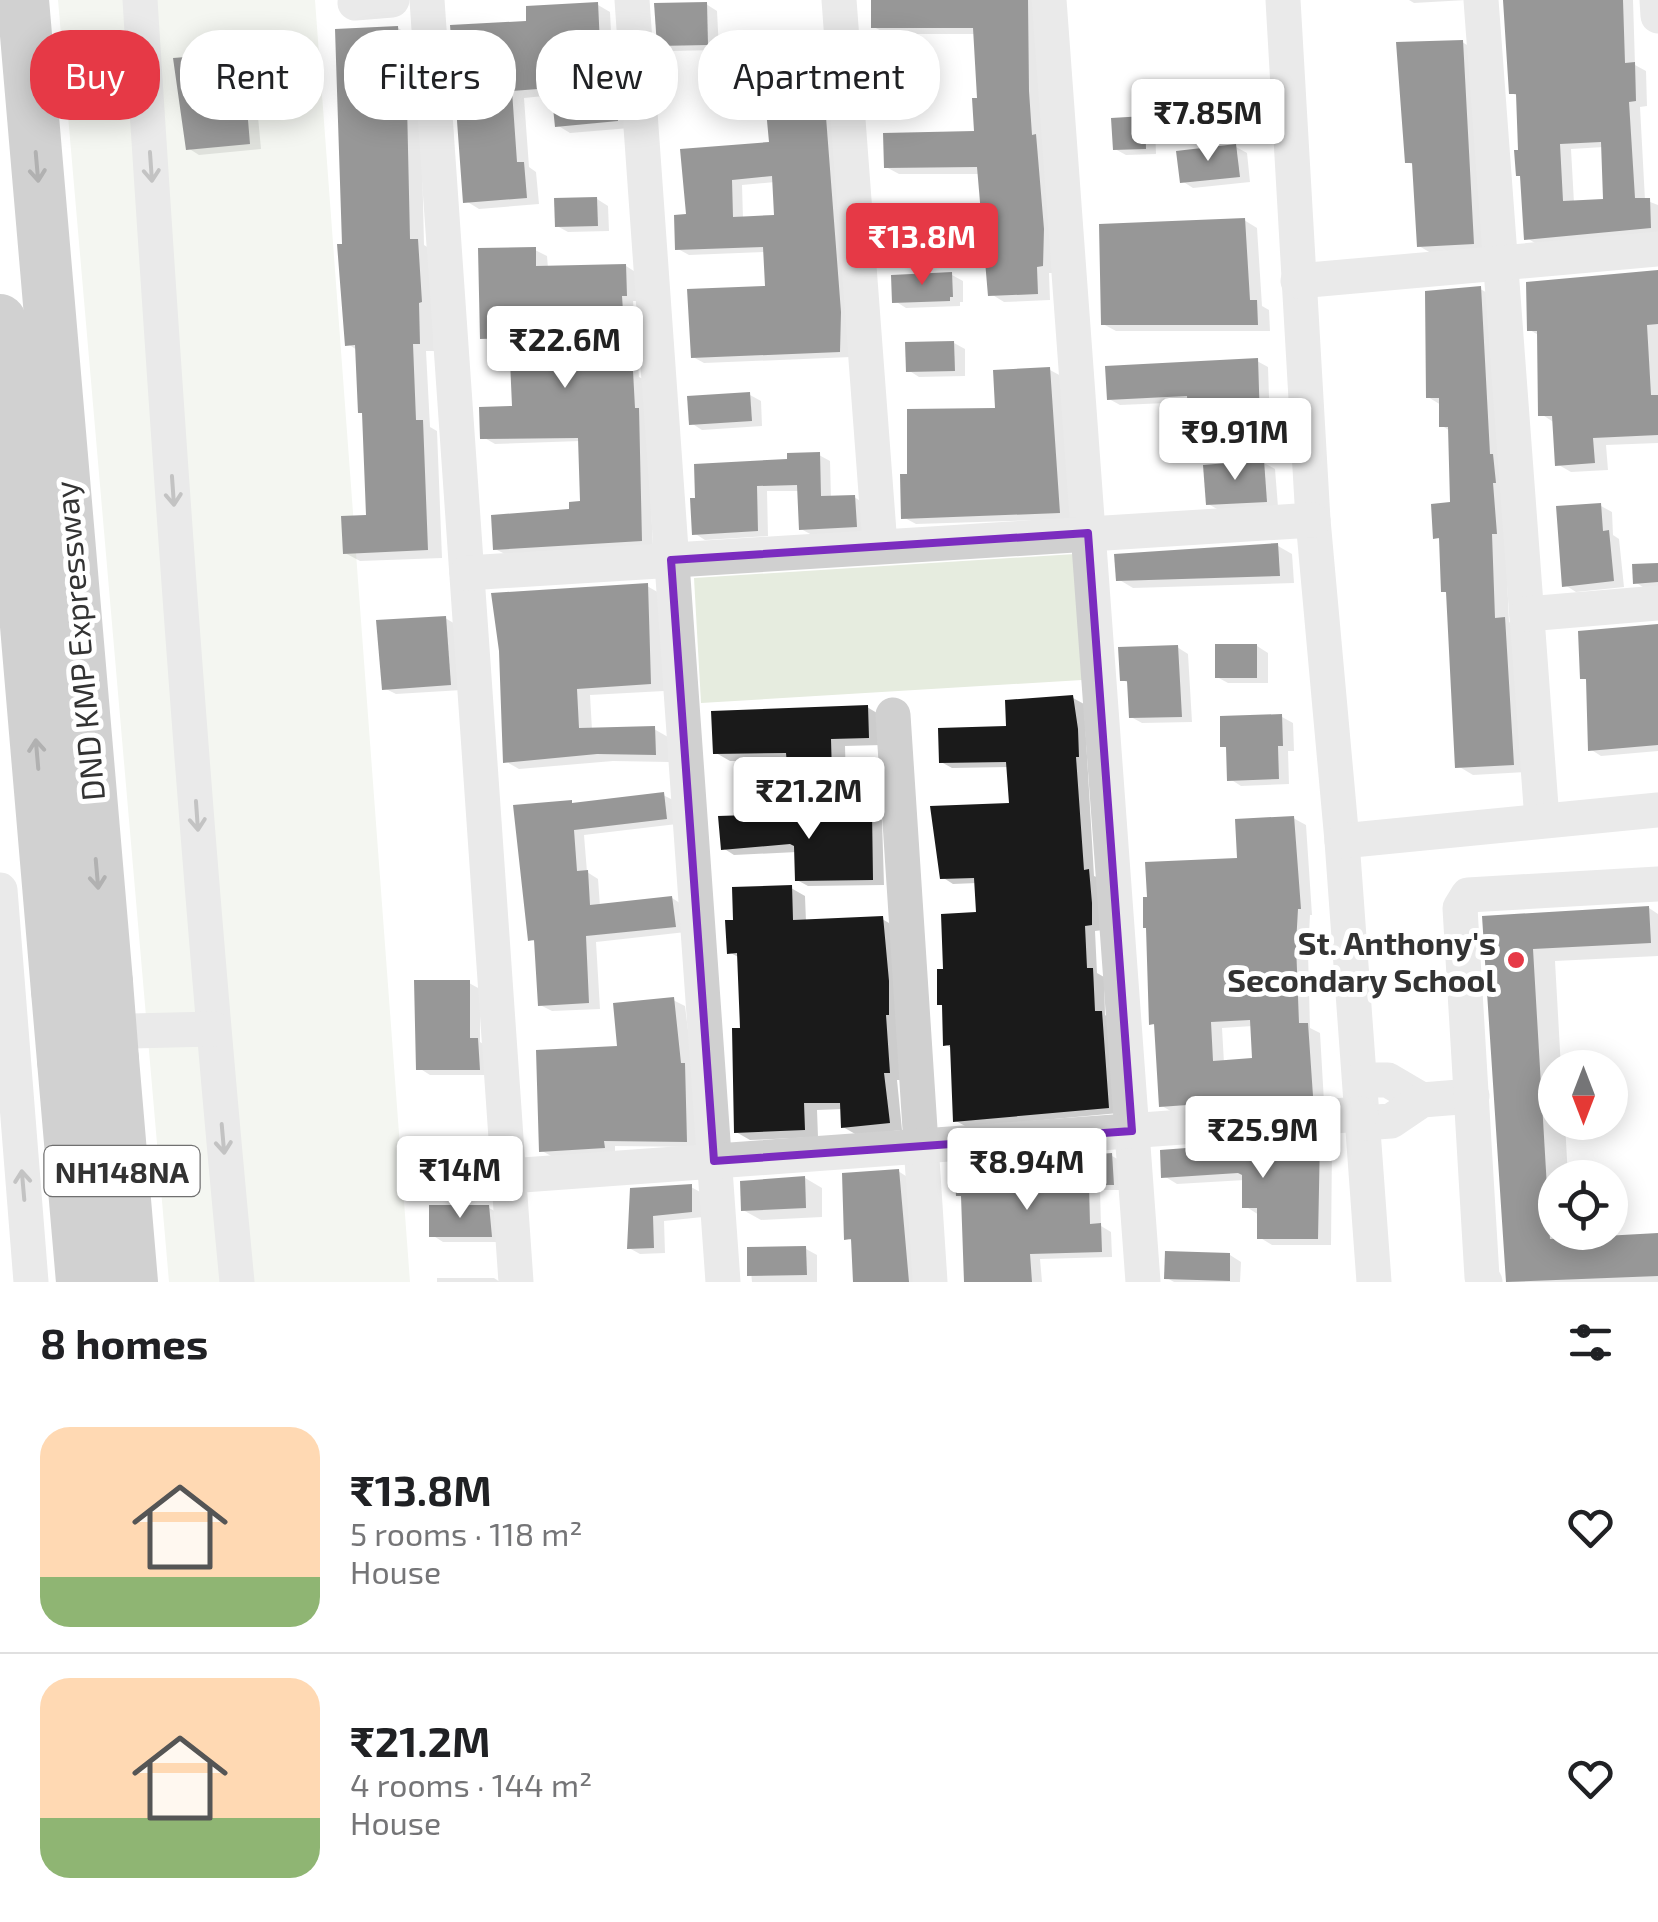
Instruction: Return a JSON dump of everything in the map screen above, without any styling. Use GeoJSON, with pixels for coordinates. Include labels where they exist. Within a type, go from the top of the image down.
{"type":"FeatureCollection","features":[{"type":"Feature","properties":{"kind":"highway","name":"DND KMP Expressway"},"geometry":{"type":"LineString","coordinates":[[23,0],[88,1060],[82,1282]]}},
{"type":"Feature","properties":{"kind":"highway","name":"DND KMP Expressway"},"geometry":{"type":"LineString","coordinates":[[0,320],[82,987]]}},
{"type":"Feature","properties":{"kind":"highway","name":"DND KMP Expressway"},"geometry":{"type":"LineString","coordinates":[[88,1060],[132,1282]]}},
{"type":"Feature","properties":{"kind":"street"},"geometry":{"type":"LineString","coordinates":[[140,0],[212,1028],[237,1282]]}},
{"type":"Feature","properties":{"kind":"street"},"geometry":{"type":"LineString","coordinates":[[354,3],[392,0]]}},
{"type":"Feature","properties":{"kind":"street"},"geometry":{"type":"LineString","coordinates":[[427,0],[516,1282]]}},
{"type":"Feature","properties":{"kind":"street"},"geometry":{"type":"LineString","coordinates":[[632,0],[722,1282]]}},
{"type":"Feature","properties":{"kind":"street"},"geometry":{"type":"LineString","coordinates":[[839,0],[880,546]]}},
{"type":"Feature","properties":{"kind":"street"},"geometry":{"type":"LineString","coordinates":[[1049,0],[1143,1282]]}},
{"type":"Feature","properties":{"kind":"street"},"geometry":{"type":"LineString","coordinates":[[1283,0],[1312,520],[1342,841],[1374,1282]]}},
{"type":"Feature","properties":{"kind":"street"},"geometry":{"type":"LineString","coordinates":[[1480,0],[1542,820]]}},
{"type":"Feature","properties":{"kind":"street"},"geometry":{"type":"LineString","coordinates":[[1657,0],[1658,16]]}},
{"type":"Feature","properties":{"kind":"street"},"geometry":{"type":"LineString","coordinates":[[1298,280],[1658,249]]}},
{"type":"Feature","properties":{"kind":"street"},"geometry":{"type":"LineString","coordinates":[[467,574],[1312,520]]}},
{"type":"Feature","properties":{"kind":"street"},"geometry":{"type":"LineString","coordinates":[[1527,614],[1658,603]]}},
{"type":"Feature","properties":{"kind":"street"},"geometry":{"type":"LineString","coordinates":[[892,715],[930,1282]]}},
{"type":"Feature","properties":{"kind":"street"},"geometry":{"type":"LineString","coordinates":[[1342,841],[1658,810]]}},
{"type":"Feature","properties":{"kind":"street"},"geometry":{"type":"LineString","coordinates":[[1486,1282],[1482,1276],[1460,908],[1468,895],[1658,884]]}},
{"type":"Feature","properties":{"kind":"street"},"geometry":{"type":"LineString","coordinates":[[0,890],[5,1034],[32,1282]]}},
{"type":"Feature","properties":{"kind":"street"},"geometry":{"type":"LineString","coordinates":[[5,1034],[212,1028]]}},
{"type":"Feature","properties":{"kind":"street"},"geometry":{"type":"LineString","coordinates":[[509,1176],[1132,1131],[1361,1106],[1388,1080],[1422,1100],[1472,1096]]}},
{"type":"Feature","properties":{"kind":"highlighted area"},"geometry":{"type":"Polygon","coordinates":[[[1088,533],[1132,1131],[714,1161],[671,560],[1088,533]]]}},
{"type":"Feature","properties":{"kind":"shaded area"},"geometry":{"type":"Polygon","coordinates":[[[58,0],[315,0],[317,30],[180,30],[180,120],[324,120],[410,1282],[169,1282],[68,120],[160,120],[160,30],[61,30],[58,0]]]}},
{"type":"Feature","properties":{"kind":"shaded area"},"geometry":{"type":"Polygon","coordinates":[[[1075,554],[1082,680],[701,703],[694,578],[1075,554]]]}},
{"type":"Feature","properties":{"kind":"building"},"geometry":{"type":"Polygon","coordinates":[[[871,0],[1028,0],[1032,135],[1036,134],[1044,229],[1043,266],[1037,267],[1038,294],[988,296],[977,167],[884,168],[883,133],[974,131],[972,98],[977,98],[973,28],[871,28],[871,0]]]}},
{"type":"Feature","properties":{"kind":"building"},"geometry":{"type":"Polygon","coordinates":[[[1503,0],[1623,0],[1625,63],[1635,62],[1636,101],[1629,102],[1635,198],[1650,198],[1651,228],[1524,240],[1520,176],[1516,176],[1514,150],[1518,150],[1516,94],[1509,94],[1503,0]],[[1601,142],[1560,144],[1563,201],[1603,199],[1601,142]]]}},
{"type":"Feature","properties":{"kind":"building"},"geometry":{"type":"Polygon","coordinates":[[[598,2],[599,30],[536,30],[536,89],[516,91],[516,30],[450,30],[450,25],[526,21],[526,6],[598,2]]]}},
{"type":"Feature","properties":{"kind":"building"},"geometry":{"type":"Polygon","coordinates":[[[707,2],[708,30],[698,30],[698,45],[678,46],[678,30],[656,30],[654,3],[707,2]]]}},
{"type":"Feature","properties":{"kind":"building"},"geometry":{"type":"Polygon","coordinates":[[[398,26],[398,30],[344,30],[344,120],[407,120],[410,239],[418,239],[422,302],[420,344],[413,344],[416,420],[423,420],[428,550],[343,554],[341,516],[366,515],[355,345],[345,346],[337,244],[342,244],[335,29],[398,26]]]}},
{"type":"Feature","properties":{"kind":"building"},"geometry":{"type":"Polygon","coordinates":[[[1463,40],[1474,244],[1417,247],[1412,163],[1405,163],[1396,42],[1463,40]]]}},
{"type":"Feature","properties":{"kind":"building"},"geometry":{"type":"Polygon","coordinates":[[[180,57],[180,108],[173,58],[180,57]]]}},
{"type":"Feature","properties":{"kind":"building"},"geometry":{"type":"Polygon","coordinates":[[[1145,116],[1146,149],[1113,150],[1111,118],[1145,116]]]}},
{"type":"Feature","properties":{"kind":"building"},"geometry":{"type":"Polygon","coordinates":[[[182,120],[248,120],[250,144],[186,150],[182,120]]]}},
{"type":"Feature","properties":{"kind":"building"},"geometry":{"type":"Polygon","coordinates":[[[457,120],[514,120],[517,162],[524,162],[527,198],[463,203],[457,120]]]}},
{"type":"Feature","properties":{"kind":"building"},"geometry":{"type":"Polygon","coordinates":[[[554,120],[618,120],[618,121],[555,127],[554,120]]]}},
{"type":"Feature","properties":{"kind":"building"},"geometry":{"type":"Polygon","coordinates":[[[767,120],[826,120],[841,312],[840,352],[691,358],[687,289],[765,286],[763,247],[675,250],[674,215],[686,214],[680,149],[769,142],[767,120]],[[772,176],[732,180],[733,217],[774,215],[772,176]]]}},
{"type":"Feature","properties":{"kind":"building"},"geometry":{"type":"Polygon","coordinates":[[[1236,144],[1240,177],[1180,183],[1176,151],[1236,144]]]}},
{"type":"Feature","properties":{"kind":"building"},"geometry":{"type":"Polygon","coordinates":[[[597,197],[598,226],[555,227],[554,198],[597,197]]]}},
{"type":"Feature","properties":{"kind":"building"},"geometry":{"type":"Polygon","coordinates":[[[1245,218],[1250,300],[1257,300],[1258,325],[1101,325],[1099,224],[1245,218]]]}},
{"type":"Feature","properties":{"kind":"building"},"geometry":{"type":"Polygon","coordinates":[[[536,247],[536,266],[626,264],[627,296],[622,296],[627,371],[633,371],[635,408],[639,408],[642,541],[493,550],[491,515],[569,509],[569,502],[580,501],[578,438],[480,439],[479,407],[512,406],[509,338],[480,339],[478,248],[536,247]]]}},
{"type":"Feature","properties":{"kind":"building"},"geometry":{"type":"Polygon","coordinates":[[[1658,270],[1658,324],[1647,325],[1651,395],[1658,395],[1658,435],[1593,438],[1595,463],[1555,466],[1552,416],[1538,416],[1537,331],[1527,331],[1526,282],[1658,270]]]}},
{"type":"Feature","properties":{"kind":"building"},"geometry":{"type":"Polygon","coordinates":[[[952,272],[950,301],[892,303],[891,275],[952,272]]]}},
{"type":"Feature","properties":{"kind":"building"},"geometry":{"type":"Polygon","coordinates":[[[1481,286],[1490,454],[1496,483],[1497,534],[1492,534],[1495,618],[1505,617],[1514,765],[1455,768],[1446,592],[1441,592],[1439,538],[1433,539],[1431,504],[1450,502],[1448,427],[1439,427],[1439,398],[1426,398],[1425,291],[1481,286]]]}},
{"type":"Feature","properties":{"kind":"building"},"geometry":{"type":"Polygon","coordinates":[[[954,341],[955,371],[906,372],[905,342],[954,341]]]}},
{"type":"Feature","properties":{"kind":"building"},"geometry":{"type":"Polygon","coordinates":[[[1258,358],[1260,421],[1189,427],[1187,396],[1107,400],[1105,366],[1258,358]]]}},
{"type":"Feature","properties":{"kind":"building"},"geometry":{"type":"Polygon","coordinates":[[[1050,367],[1060,513],[901,519],[900,474],[907,474],[907,409],[995,408],[993,370],[1050,367]]]}},
{"type":"Feature","properties":{"kind":"building"},"geometry":{"type":"Polygon","coordinates":[[[750,392],[752,421],[689,425],[687,396],[750,392]]]}},
{"type":"Feature","properties":{"kind":"building"},"geometry":{"type":"Polygon","coordinates":[[[820,452],[821,496],[855,495],[857,527],[799,530],[797,485],[757,486],[758,531],[692,535],[690,498],[695,498],[694,464],[787,459],[787,453],[820,452]]]}},
{"type":"Feature","properties":{"kind":"building"},"geometry":{"type":"Polygon","coordinates":[[[1264,460],[1267,502],[1206,505],[1203,465],[1264,460]]]}},
{"type":"Feature","properties":{"kind":"building"},"geometry":{"type":"Polygon","coordinates":[[[1601,503],[1603,531],[1609,530],[1614,581],[1562,587],[1556,506],[1601,503]]]}},
{"type":"Feature","properties":{"kind":"building"},"geometry":{"type":"Polygon","coordinates":[[[1278,543],[1280,576],[1116,581],[1114,554],[1278,543]]]}},
{"type":"Feature","properties":{"kind":"building"},"geometry":{"type":"Polygon","coordinates":[[[1658,563],[1658,582],[1633,584],[1632,564],[1658,563]]]}},
{"type":"Feature","properties":{"kind":"building"},"geometry":{"type":"Polygon","coordinates":[[[648,583],[651,684],[577,689],[579,728],[655,726],[656,755],[597,754],[503,763],[499,651],[491,593],[648,583]]]}},
{"type":"Feature","properties":{"kind":"building"},"geometry":{"type":"Polygon","coordinates":[[[446,616],[451,685],[382,690],[376,620],[446,616]]]}},
{"type":"Feature","properties":{"kind":"building"},"geometry":{"type":"Polygon","coordinates":[[[1658,624],[1658,745],[1588,751],[1586,679],[1580,679],[1578,631],[1658,624]]]}},
{"type":"Feature","properties":{"kind":"building"},"geometry":{"type":"Polygon","coordinates":[[[1215,644],[1257,644],[1257,678],[1215,678],[1215,644]]]}},
{"type":"Feature","properties":{"kind":"building"},"geometry":{"type":"Polygon","coordinates":[[[1178,645],[1182,717],[1129,718],[1127,681],[1120,681],[1118,647],[1178,645]]]}},
{"type":"Feature","properties":{"kind":"building"},"geometry":{"type":"Polygon","coordinates":[[[1073,695],[1084,870],[1089,869],[1092,903],[1092,925],[1085,926],[1087,968],[1093,968],[1095,1011],[1102,1011],[1109,1108],[953,1122],[950,1045],[943,1046],[942,1005],[937,1005],[937,969],[943,969],[941,914],[976,912],[974,878],[940,879],[930,806],[1009,803],[1006,762],[939,763],[938,728],[1006,726],[1005,700],[1073,695]]]}},
{"type":"Feature","properties":{"kind":"building"},"geometry":{"type":"Polygon","coordinates":[[[868,705],[869,738],[831,739],[832,774],[788,776],[786,753],[713,754],[711,711],[868,705]]]}},
{"type":"Feature","properties":{"kind":"building"},"geometry":{"type":"Polygon","coordinates":[[[1282,714],[1279,779],[1227,781],[1226,747],[1220,747],[1220,716],[1282,714]]]}},
{"type":"Feature","properties":{"kind":"building"},"geometry":{"type":"Polygon","coordinates":[[[664,792],[667,819],[574,830],[577,871],[588,870],[590,905],[672,896],[676,927],[586,936],[589,1003],[538,1006],[534,940],[528,941],[513,805],[572,803],[664,792]]]}},
{"type":"Feature","properties":{"kind":"building"},"geometry":{"type":"Polygon","coordinates":[[[872,811],[873,880],[795,881],[794,846],[790,844],[721,850],[718,816],[872,811]]]}},
{"type":"Feature","properties":{"kind":"building"},"geometry":{"type":"Polygon","coordinates":[[[1294,816],[1301,909],[1296,944],[1299,1023],[1308,1023],[1313,1096],[1159,1107],[1143,928],[1143,897],[1147,897],[1145,862],[1237,858],[1235,819],[1294,816]],[[1250,1020],[1211,1022],[1213,1061],[1252,1058],[1250,1020]]]}},
{"type":"Feature","properties":{"kind":"building"},"geometry":{"type":"Polygon","coordinates":[[[792,885],[793,920],[883,916],[889,981],[886,1015],[890,1073],[884,1073],[890,1123],[841,1128],[840,1103],[804,1103],[805,1130],[734,1133],[732,1028],[740,1028],[737,953],[727,954],[725,920],[733,920],[732,887],[792,885]]]}},
{"type":"Feature","properties":{"kind":"building"},"geometry":{"type":"Polygon","coordinates":[[[1649,906],[1651,943],[1533,949],[1539,1050],[1538,1140],[1544,1140],[1545,1160],[1538,1160],[1538,1250],[1628,1250],[1628,1235],[1658,1233],[1658,1276],[1506,1282],[1482,916],[1649,906]]]}},
{"type":"Feature","properties":{"kind":"building"},"geometry":{"type":"Polygon","coordinates":[[[414,980],[470,980],[470,1038],[478,1038],[480,1070],[416,1070],[414,980]]]}},
{"type":"Feature","properties":{"kind":"building"},"geometry":{"type":"Polygon","coordinates":[[[674,997],[681,1063],[685,1063],[687,1142],[604,1141],[605,1148],[539,1152],[536,1050],[617,1046],[613,1003],[674,997]]]}},
{"type":"Feature","properties":{"kind":"building"},"geometry":{"type":"Polygon","coordinates":[[[1320,1138],[1318,1239],[1257,1239],[1257,1208],[1242,1208],[1242,1175],[1238,1173],[1161,1178],[1160,1150],[1320,1138]]]}},
{"type":"Feature","properties":{"kind":"building"},"geometry":{"type":"Polygon","coordinates":[[[1112,1153],[1114,1185],[1089,1185],[1090,1224],[1101,1223],[1102,1252],[1030,1254],[1032,1282],[964,1282],[961,1196],[956,1196],[954,1165],[1112,1153]]]}},
{"type":"Feature","properties":{"kind":"building"},"geometry":{"type":"Polygon","coordinates":[[[899,1169],[909,1282],[853,1282],[851,1239],[844,1240],[842,1173],[899,1169]]]}},
{"type":"Feature","properties":{"kind":"building"},"geometry":{"type":"Polygon","coordinates":[[[805,1176],[806,1208],[741,1211],[740,1181],[805,1176]]]}},
{"type":"Feature","properties":{"kind":"building"},"geometry":{"type":"Polygon","coordinates":[[[692,1184],[692,1212],[653,1216],[654,1248],[627,1249],[630,1188],[692,1184]]]}},
{"type":"Feature","properties":{"kind":"building"},"geometry":{"type":"Polygon","coordinates":[[[429,1205],[489,1205],[492,1237],[429,1237],[429,1205]]]}},
{"type":"Feature","properties":{"kind":"building"},"geometry":{"type":"Polygon","coordinates":[[[806,1246],[807,1275],[747,1276],[747,1247],[806,1246]]]}},
{"type":"Feature","properties":{"kind":"building"},"geometry":{"type":"Polygon","coordinates":[[[1165,1251],[1230,1253],[1230,1281],[1164,1279],[1165,1251]]]}},
{"type":"Feature","properties":{"kind":"place","name":"St. Anthony's Secondary School"},"geometry":{"type":"Point","coordinates":[1516,960]}}]}
